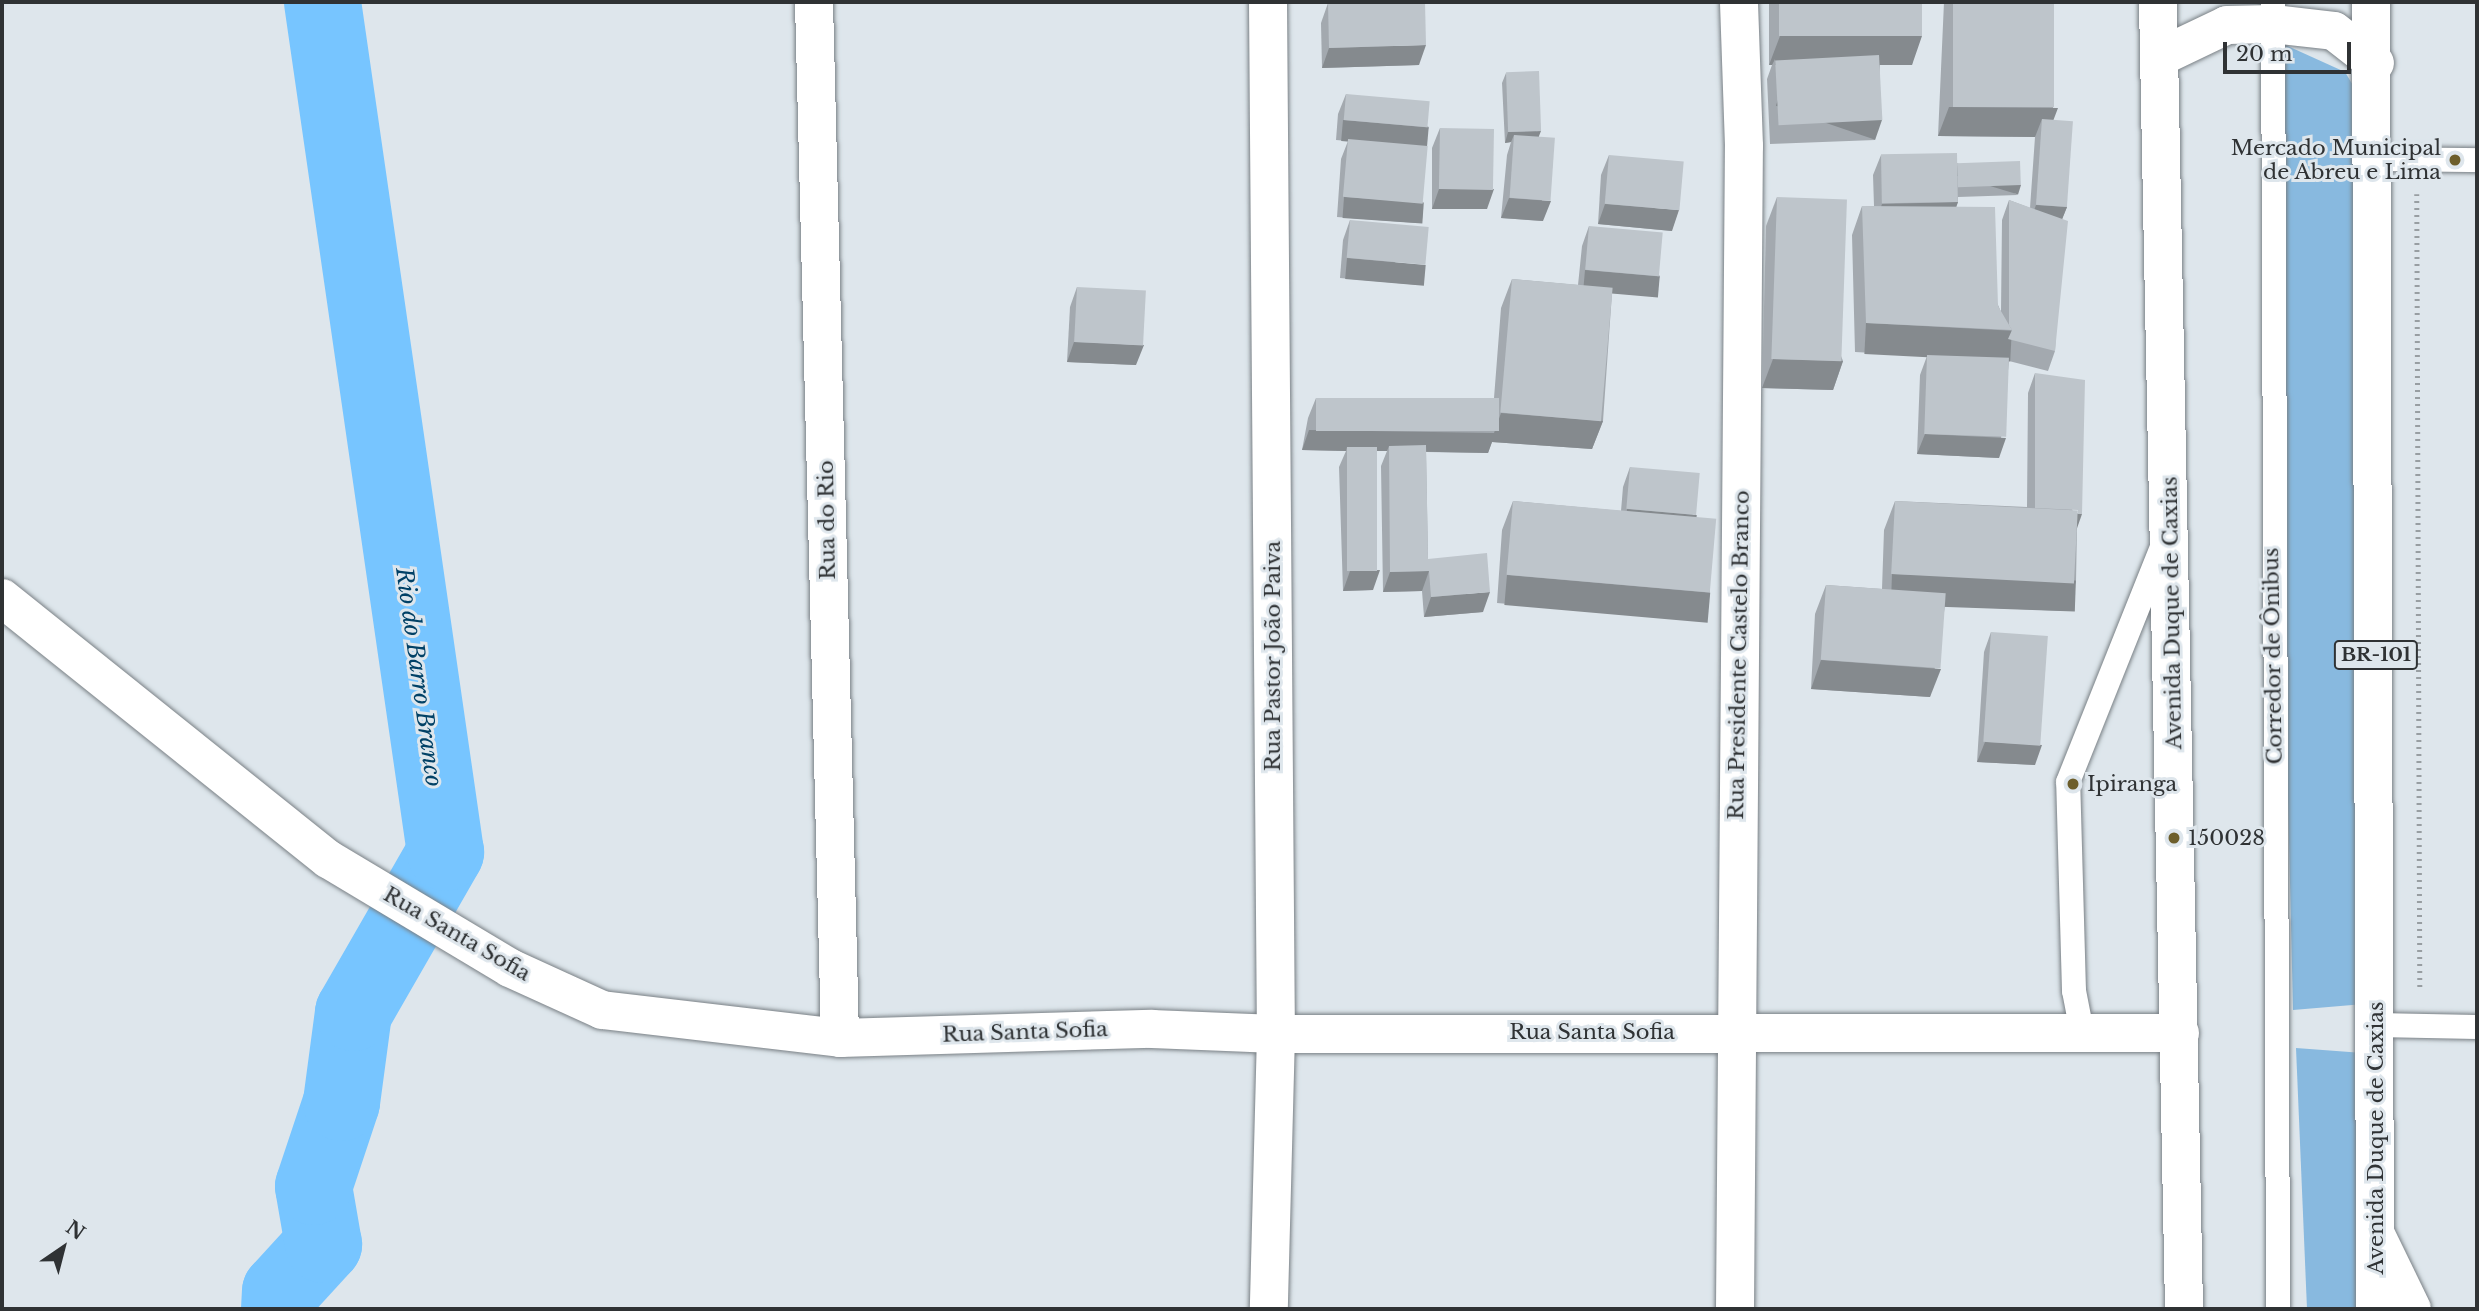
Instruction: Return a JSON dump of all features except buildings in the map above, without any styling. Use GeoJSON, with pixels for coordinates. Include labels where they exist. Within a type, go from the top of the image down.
{"type":"FeatureCollection","features":[{"type":"Feature","properties":{"kind":"main road","name":"Rua do Rio"},"geometry":{"type":"LineString","coordinates":[[814,2],[840,1038]]}},
{"type":"Feature","properties":{"kind":"main road","name":"Rua Pastor João Paiva"},"geometry":{"type":"LineString","coordinates":[[1268,2],[1276,1034],[1269,1309]]}},
{"type":"Feature","properties":{"kind":"main road","name":"Rua Presidente Castelo Branco"},"geometry":{"type":"LineString","coordinates":[[1735,1309],[1734,1031],[1744,146],[1739,2]]}},
{"type":"Feature","properties":{"kind":"main road","name":"Avenida Duque de Caxias"},"geometry":{"type":"LineString","coordinates":[[2158,2],[2171,523],[2184,1309]]}},
{"type":"Feature","properties":{"kind":"main road","name":"Avenida Duque de Caxias"},"geometry":{"type":"LineString","coordinates":[[2371,2],[2375,63],[2375,1309]]}},
{"type":"Feature","properties":{"kind":"main road"},"geometry":{"type":"LineString","coordinates":[[2161,57],[2227,25],[2273,13],[2334,31],[2375,63]]}},
{"type":"Feature","properties":{"kind":"main road","name":"Rua Santa Sofia"},"geometry":{"type":"LineString","coordinates":[[2,598],[328,859],[510,968],[602,1010],[840,1038],[1152,1029],[1276,1034],[2180,1032]]}},
{"type":"Feature","properties":{"kind":"main road","name":"BR-101"},"geometry":{"type":"LineString","coordinates":[[2376,1235],[2412,1309]]}},
{"type":"Feature","properties":{"kind":"lane","name":"Corredor de Ônibus"},"geometry":{"type":"LineString","coordinates":[[2273,13],[2278,1309]]}},
{"type":"Feature","properties":{"kind":"lane"},"geometry":{"type":"LineString","coordinates":[[2375,159],[2477,160]]}},
{"type":"Feature","properties":{"kind":"lane"},"geometry":{"type":"LineString","coordinates":[[2082,1032],[2074,991],[2068,782],[2171,523]]}},
{"type":"Feature","properties":{"kind":"lane"},"geometry":{"type":"LineString","coordinates":[[2376,1025],[2477,1027]]}},
{"type":"Feature","properties":{"kind":"shaded area"},"geometry":{"type":"Polygon","coordinates":[[[2283,44],[2345,72],[2357,92],[2364,1004],[2293,1010],[2284,626],[2283,44]]]}},
{"type":"Feature","properties":{"kind":"shaded area"},"geometry":{"type":"Polygon","coordinates":[[[2296,1048],[2363,1053],[2359,1309],[2307,1309],[2296,1048]]]}},
{"type":"Feature","properties":{"kind":"waterway","name":"Rio do Barro Branco"},"geometry":{"type":"LineString","coordinates":[[279,1309],[280,1291],[323,1244],[313,1186],[341,1102],[353,1012],[445,852],[322,2]]}},
{"type":"Feature","properties":{"kind":"place","name":"Mercado Municipal de Abreu e Lima"},"geometry":{"type":"Point","coordinates":[2455,160]}},
{"type":"Feature","properties":{"kind":"place","name":"Ipiranga"},"geometry":{"type":"Point","coordinates":[2073,784]}},
{"type":"Feature","properties":{"kind":"place","name":"150028"},"geometry":{"type":"Point","coordinates":[2174,838]}}]}
